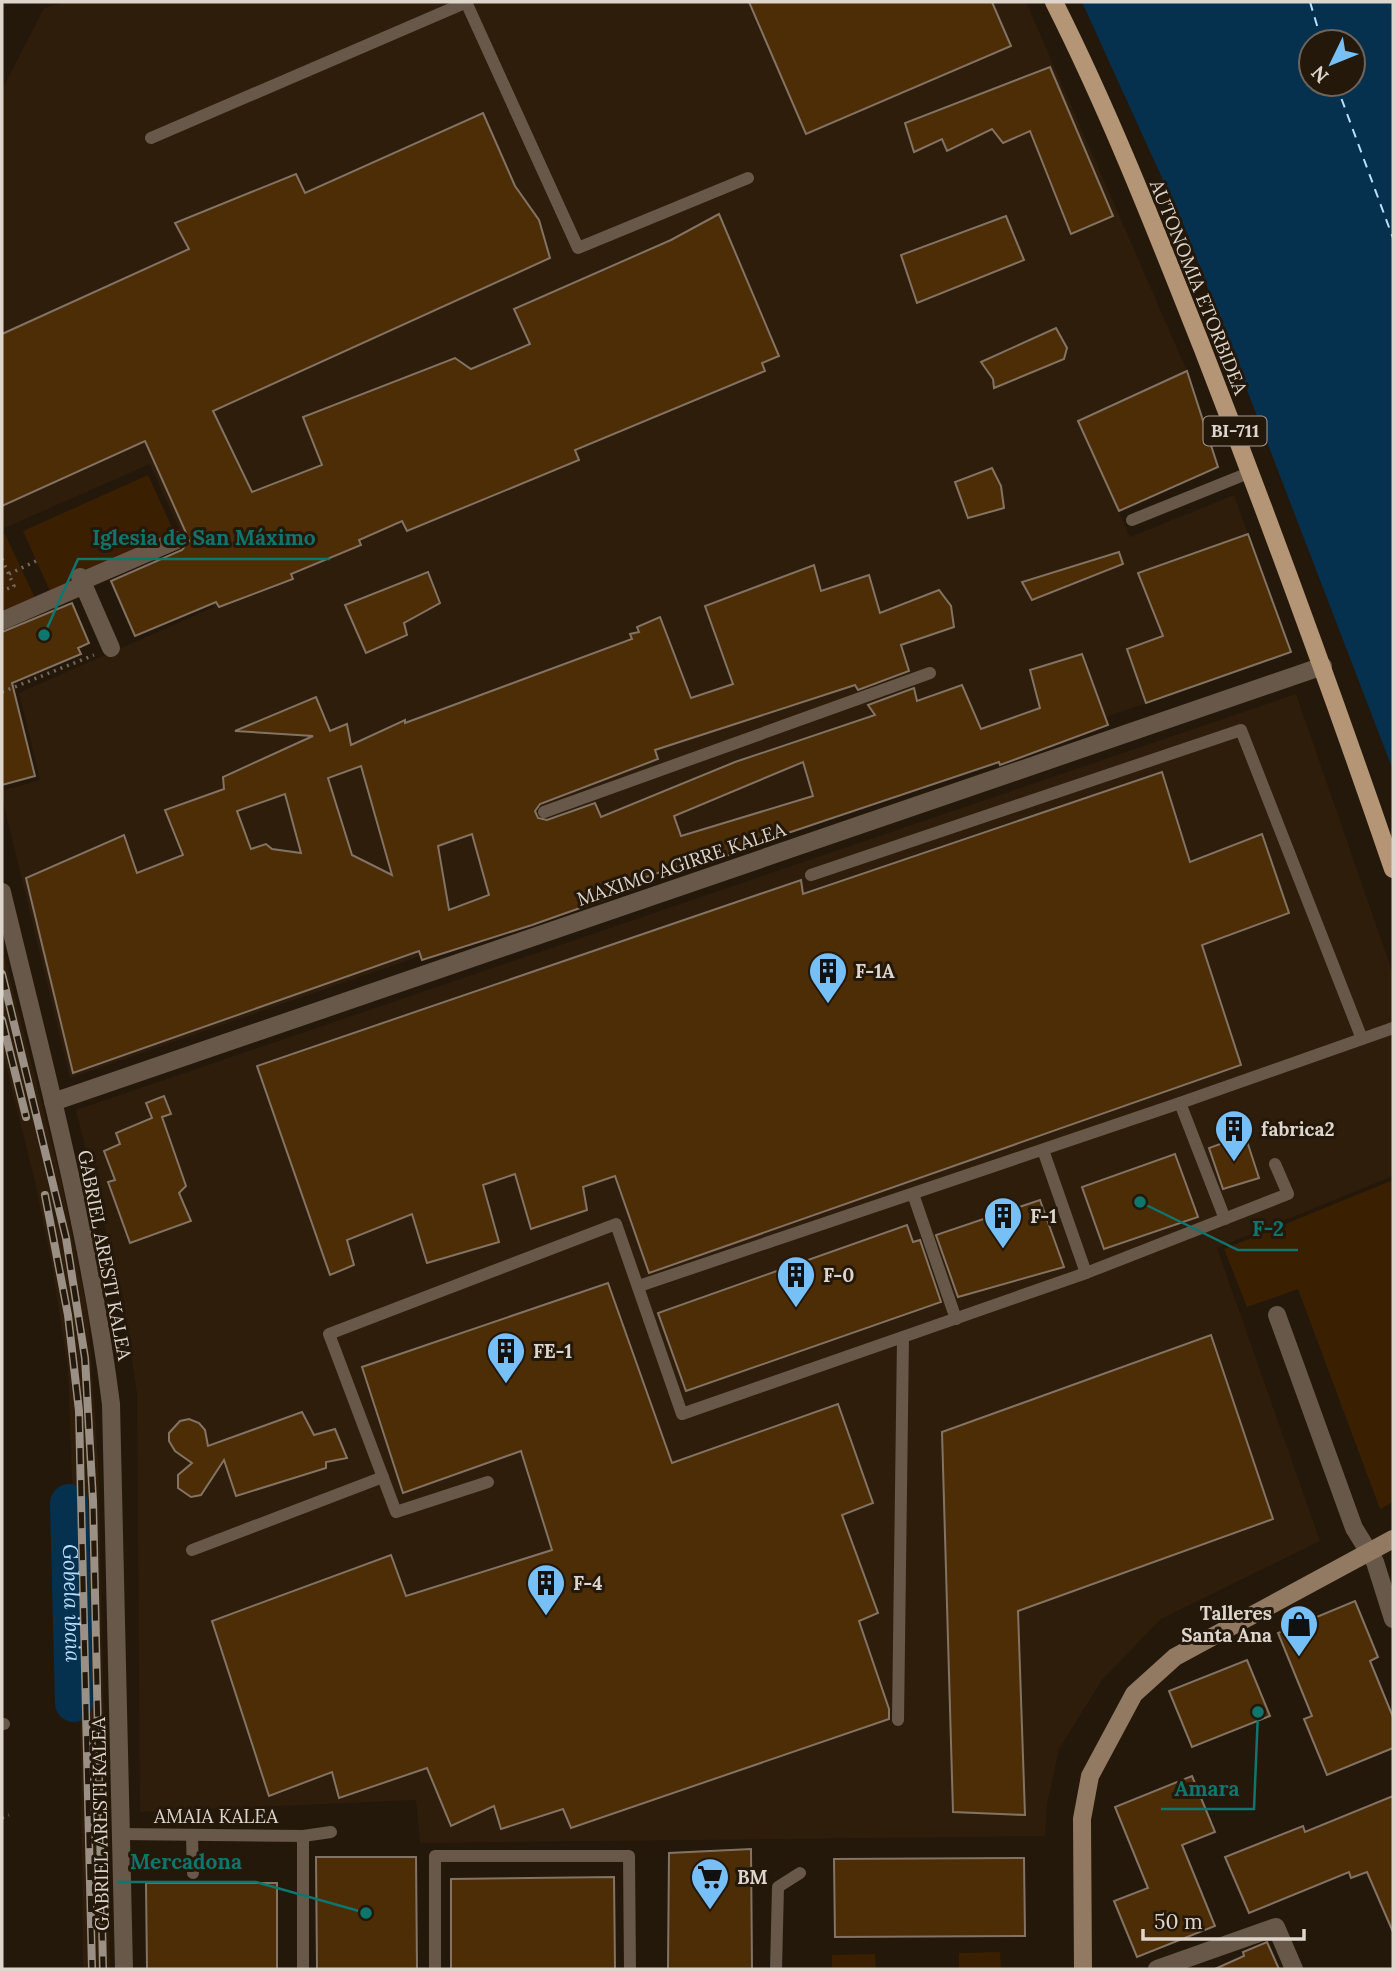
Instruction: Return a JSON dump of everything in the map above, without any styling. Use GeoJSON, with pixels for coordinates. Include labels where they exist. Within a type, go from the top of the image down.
{"type":"FeatureCollection","features":[{"type":"Feature","properties":{"kind":"main road","name":"AUTONOMIA ETORBIDEA"},"geometry":{"type":"LineString","coordinates":[[1054,2],[1076,45],[1168,262],[1251,472],[1323,666],[1393,869]]}},
{"type":"Feature","properties":{"kind":"street"},"geometry":{"type":"LineString","coordinates":[[2,621],[82,581],[177,540]]}},
{"type":"Feature","properties":{"kind":"street"},"geometry":{"type":"LineString","coordinates":[[82,581],[111,648]]}},
{"type":"Feature","properties":{"kind":"street","name":"MAXIMO AGIRRE KALEA"},"geometry":{"type":"LineString","coordinates":[[53,1102],[1323,666]]}},
{"type":"Feature","properties":{"kind":"street","name":"GABRIEL ARESTI KALEA"},"geometry":{"type":"LineString","coordinates":[[2,892],[53,1102],[99,1315],[111,1404],[124,1969]]}},
{"type":"Feature","properties":{"kind":"street"},"geometry":{"type":"LineString","coordinates":[[1277,1315],[1354,1528],[1368,1552],[1393,1619]]}},
{"type":"Feature","properties":{"kind":"street"},"geometry":{"type":"LineString","coordinates":[[1083,1969],[1082,1819],[1090,1776],[1134,1694],[1175,1657],[1393,1539]]}},
{"type":"Feature","properties":{"kind":"street"},"geometry":{"type":"LineString","coordinates":[[1157,1969],[1276,1927],[1294,1969]]}},
{"type":"Feature","properties":{"kind":"lane"},"geometry":{"type":"LineString","coordinates":[[151,138],[466,2],[578,247],[748,178]]}},
{"type":"Feature","properties":{"kind":"lane"},"geometry":{"type":"LineString","coordinates":[[1132,520],[1251,472]]}},
{"type":"Feature","properties":{"kind":"lane"},"geometry":{"type":"LineString","coordinates":[[544,812],[930,673]]}},
{"type":"Feature","properties":{"kind":"lane"},"geometry":{"type":"LineString","coordinates":[[811,875],[1241,730],[1362,1039]]}},
{"type":"Feature","properties":{"kind":"lane"},"geometry":{"type":"LineString","coordinates":[[639,1286],[1181,1103],[1393,1028]]}},
{"type":"Feature","properties":{"kind":"lane"},"geometry":{"type":"LineString","coordinates":[[1181,1103],[1225,1219]]}},
{"type":"Feature","properties":{"kind":"lane"},"geometry":{"type":"LineString","coordinates":[[1043,1150],[1086,1273]]}},
{"type":"Feature","properties":{"kind":"lane"},"geometry":{"type":"LineString","coordinates":[[488,1482],[396,1512],[329,1334],[616,1224],[682,1414],[1086,1273],[1288,1195],[1275,1164]]}},
{"type":"Feature","properties":{"kind":"lane"},"geometry":{"type":"LineString","coordinates":[[913,1194],[956,1319]]}},
{"type":"Feature","properties":{"kind":"lane"},"geometry":{"type":"LineString","coordinates":[[898,1720],[903,1337]]}},
{"type":"Feature","properties":{"kind":"lane"},"geometry":{"type":"LineString","coordinates":[[192,1550],[383,1477]]}},
{"type":"Feature","properties":{"kind":"lane"},"geometry":{"type":"LineString","coordinates":[[303,1836],[331,1832]]}},
{"type":"Feature","properties":{"kind":"lane","name":"AMAIA KALEA"},"geometry":{"type":"LineString","coordinates":[[121,1835],[303,1836],[303,1969]]}},
{"type":"Feature","properties":{"kind":"lane"},"geometry":{"type":"LineString","coordinates":[[192,1836],[193,1873]]}},
{"type":"Feature","properties":{"kind":"lane"},"geometry":{"type":"LineString","coordinates":[[435,1969],[435,1856],[629,1856],[630,1969]]}},
{"type":"Feature","properties":{"kind":"lane"},"geometry":{"type":"LineString","coordinates":[[776,1969],[778,1887],[800,1873]]}},
{"type":"Feature","properties":{"kind":"path"},"geometry":{"type":"LineString","coordinates":[[2,559],[14,586],[2,591]]}},
{"type":"Feature","properties":{"kind":"path"},"geometry":{"type":"LineString","coordinates":[[9,574],[36,561]]}},
{"type":"Feature","properties":{"kind":"path"},"geometry":{"type":"LineString","coordinates":[[2,692],[111,648]]}},
{"type":"Feature","properties":{"kind":"path"},"geometry":{"type":"LineString","coordinates":[[2,1818],[9,1815]]}},
{"type":"Feature","properties":{"kind":"shaded area"},"geometry":{"type":"Polygon","coordinates":[[[66,2],[1026,2],[1187,371],[1078,421],[1130,537],[1234,495],[1248,534],[1139,573],[1163,636],[1127,649],[1146,703],[70,1078],[2,797],[2,791],[40,780],[19,693],[214,607],[150,464],[2,529],[2,90],[44,8],[66,2]]]}},
{"type":"Feature","properties":{"kind":"shaded area"},"geometry":{"type":"Polygon","coordinates":[[[148,475],[175,534],[50,591],[23,531],[148,475]]]}},
{"type":"Feature","properties":{"kind":"shaded area"},"geometry":{"type":"Polygon","coordinates":[[[5,534],[35,598],[2,613],[2,536],[5,534]]]}},
{"type":"Feature","properties":{"kind":"shaded area"},"geometry":{"type":"Polygon","coordinates":[[[1296,694],[1393,974],[1393,1176],[1217,1248],[1320,1541],[1161,1619],[1102,1680],[1059,1749],[1047,1804],[1045,1836],[420,1843],[416,1800],[140,1812],[137,1394],[124,1305],[76,1110],[1296,694]]]}},
{"type":"Feature","properties":{"kind":"shaded area"},"geometry":{"type":"Polygon","coordinates":[[[2,947],[61,1180],[88,1316],[98,1459],[110,1969],[83,1969],[80,1702],[68,1369],[52,1265],[35,1182],[2,1049],[2,947]]]}},
{"type":"Feature","properties":{"kind":"shaded area"},"geometry":{"type":"Polygon","coordinates":[[[1393,1180],[1393,1502],[1380,1509],[1298,1289],[1247,1307],[1224,1249],[1393,1180]]]}},
{"type":"Feature","properties":{"kind":"shaded area"},"geometry":{"type":"Polygon","coordinates":[[[1000,1952],[1001,1969],[959,1969],[959,1953],[1000,1952]]]}},
{"type":"Feature","properties":{"kind":"shaded area"},"geometry":{"type":"Polygon","coordinates":[[[875,1954],[876,1969],[832,1969],[832,1955],[875,1954]]]}},
{"type":"Feature","properties":{"kind":"water"},"geometry":{"type":"Polygon","coordinates":[[[1082,2],[1393,2],[1393,770],[1184,226],[1082,2]]]}},
{"type":"Feature","properties":{"kind":"building"},"geometry":{"type":"Polygon","coordinates":[[[749,2],[992,2],[1011,46],[806,134],[749,2]]]}},
{"type":"Feature","properties":{"kind":"building"},"geometry":{"type":"Polygon","coordinates":[[[1050,67],[1113,216],[1071,234],[1030,131],[1003,143],[992,129],[947,151],[942,139],[914,152],[905,123],[1050,67]]]}},
{"type":"Feature","properties":{"kind":"building"},"geometry":{"type":"Polygon","coordinates":[[[483,113],[515,186],[539,220],[550,258],[213,411],[252,492],[322,465],[303,417],[455,358],[471,369],[530,344],[514,309],[671,240],[719,214],[779,356],[762,363],[765,371],[575,450],[579,460],[407,531],[402,521],[359,540],[361,545],[291,574],[293,579],[219,607],[216,602],[135,636],[111,581],[182,550],[189,541],[187,535],[145,441],[2,506],[2,334],[189,249],[175,223],[296,174],[305,193],[483,113]]]}},
{"type":"Feature","properties":{"kind":"building"},"geometry":{"type":"Polygon","coordinates":[[[1006,216],[1024,260],[917,303],[901,255],[1006,216]]]}},
{"type":"Feature","properties":{"kind":"building"},"geometry":{"type":"Polygon","coordinates":[[[1056,328],[1067,348],[1064,359],[994,388],[993,379],[981,362],[1056,328]]]}},
{"type":"Feature","properties":{"kind":"building"},"geometry":{"type":"Polygon","coordinates":[[[1187,371],[1218,467],[1119,511],[1078,421],[1187,371]]]}},
{"type":"Feature","properties":{"kind":"building"},"geometry":{"type":"Polygon","coordinates":[[[992,468],[1001,486],[1004,508],[968,518],[955,482],[992,468]]]}},
{"type":"Feature","properties":{"kind":"building"},"geometry":{"type":"Polygon","coordinates":[[[1248,534],[1291,652],[1146,703],[1127,649],[1163,636],[1138,573],[1248,534]]]}},
{"type":"Feature","properties":{"kind":"building"},"geometry":{"type":"Polygon","coordinates":[[[1119,552],[1123,564],[1032,600],[1022,582],[1119,552]]]}},
{"type":"Feature","properties":{"kind":"building"},"geometry":{"type":"Polygon","coordinates":[[[814,565],[821,591],[869,575],[880,613],[939,590],[951,606],[954,627],[901,645],[909,671],[858,690],[855,685],[655,750],[658,759],[540,804],[535,811],[538,818],[547,820],[595,803],[601,817],[735,762],[875,715],[868,705],[914,688],[917,701],[962,685],[981,729],[1040,708],[1030,670],[1082,654],[1108,725],[1000,765],[999,762],[764,841],[709,863],[707,856],[626,884],[628,891],[532,925],[422,960],[419,951],[73,1073],[26,878],[124,835],[137,873],[183,855],[165,810],[224,789],[223,777],[313,736],[235,731],[316,697],[330,731],[347,724],[351,745],[405,720],[405,723],[632,639],[630,634],[639,632],[637,627],[660,617],[691,698],[733,684],[705,606],[814,565]],[[803,762],[674,816],[681,836],[813,796],[803,762]],[[361,766],[328,778],[352,855],[392,875],[361,766]],[[285,794],[237,811],[251,849],[266,844],[272,849],[301,853],[285,794]],[[472,834],[438,846],[449,910],[489,895],[472,834]]]}},
{"type":"Feature","properties":{"kind":"building"},"geometry":{"type":"Polygon","coordinates":[[[428,572],[440,603],[404,623],[407,635],[366,653],[345,605],[428,572]]]}},
{"type":"Feature","properties":{"kind":"building"},"geometry":{"type":"Polygon","coordinates":[[[72,603],[89,643],[78,648],[81,654],[12,683],[35,776],[2,785],[2,632],[72,603]]]}},
{"type":"Feature","properties":{"kind":"building","name":"F-1A"},"geometry":{"type":"Polygon","coordinates":[[[1162,772],[1190,862],[1262,834],[1289,913],[1202,945],[1241,1065],[649,1273],[615,1176],[583,1187],[587,1210],[531,1229],[515,1174],[483,1185],[499,1242],[427,1263],[412,1214],[347,1240],[354,1265],[330,1275],[257,1066],[801,880],[803,894],[1162,772]]]}},
{"type":"Feature","properties":{"kind":"building"},"geometry":{"type":"Polygon","coordinates":[[[164,1096],[171,1114],[162,1117],[186,1186],[179,1193],[191,1221],[130,1243],[108,1182],[115,1180],[104,1151],[120,1144],[116,1133],[152,1118],[146,1103],[164,1096]]]}},
{"type":"Feature","properties":{"kind":"building","name":"fabrica2"},"geometry":{"type":"Polygon","coordinates":[[[1245,1135],[1259,1178],[1223,1189],[1209,1148],[1245,1135]]]}},
{"type":"Feature","properties":{"kind":"building"},"geometry":{"type":"Polygon","coordinates":[[[1175,1154],[1198,1217],[1104,1249],[1082,1187],[1175,1154]]]}},
{"type":"Feature","properties":{"kind":"building","name":"F-1"},"geometry":{"type":"Polygon","coordinates":[[[1040,1200],[1064,1267],[958,1297],[936,1235],[1040,1200]]]}},
{"type":"Feature","properties":{"kind":"building","name":"F-0"},"geometry":{"type":"Polygon","coordinates":[[[907,1225],[913,1242],[920,1240],[941,1302],[686,1391],[658,1313],[907,1225]]]}},
{"type":"Feature","properties":{"kind":"building","name":"F-4"},"geometry":{"type":"Polygon","coordinates":[[[608,1283],[672,1463],[838,1404],[873,1503],[842,1515],[878,1613],[859,1621],[889,1709],[889,1719],[571,1828],[563,1809],[501,1829],[494,1806],[451,1826],[427,1768],[339,1798],[332,1772],[269,1796],[212,1621],[391,1555],[406,1596],[552,1550],[521,1451],[403,1493],[362,1367],[608,1283]]]}},
{"type":"Feature","properties":{"kind":"building"},"geometry":{"type":"Polygon","coordinates":[[[1211,1335],[1273,1519],[1018,1611],[1025,1815],[953,1812],[942,1432],[1211,1335]]]}},
{"type":"Feature","properties":{"kind":"building"},"geometry":{"type":"Polygon","coordinates":[[[302,1412],[314,1435],[335,1429],[347,1458],[326,1462],[326,1468],[236,1496],[224,1460],[201,1495],[191,1497],[178,1488],[178,1475],[192,1463],[175,1451],[169,1441],[169,1433],[180,1421],[189,1419],[199,1423],[205,1430],[208,1446],[302,1412]]]}},
{"type":"Feature","properties":{"kind":"building"},"geometry":{"type":"Polygon","coordinates":[[[1355,1601],[1378,1657],[1370,1661],[1393,1717],[1393,1748],[1327,1775],[1304,1719],[1312,1716],[1278,1633],[1355,1601]]]}},
{"type":"Feature","properties":{"kind":"building"},"geometry":{"type":"Polygon","coordinates":[[[1247,1660],[1270,1716],[1192,1747],[1169,1691],[1247,1660]]]}},
{"type":"Feature","properties":{"kind":"building"},"geometry":{"type":"Polygon","coordinates":[[[1192,1776],[1215,1832],[1182,1845],[1215,1926],[1137,1957],[1114,1901],[1148,1888],[1115,1807],[1192,1776]]]}},
{"type":"Feature","properties":{"kind":"building"},"geometry":{"type":"Polygon","coordinates":[[[1393,1796],[1393,1932],[1367,1872],[1351,1878],[1349,1872],[1249,1913],[1225,1857],[1303,1826],[1305,1832],[1393,1796]]]}},
{"type":"Feature","properties":{"kind":"building","name":"BM"},"geometry":{"type":"Polygon","coordinates":[[[751,1849],[752,1969],[668,1969],[669,1853],[751,1849]]]}},
{"type":"Feature","properties":{"kind":"building"},"geometry":{"type":"Polygon","coordinates":[[[316,1857],[416,1857],[417,1969],[317,1969],[316,1857]]]}},
{"type":"Feature","properties":{"kind":"building"},"geometry":{"type":"Polygon","coordinates":[[[1024,1858],[1025,1936],[835,1937],[834,1859],[1024,1858]]]}},
{"type":"Feature","properties":{"kind":"building"},"geometry":{"type":"Polygon","coordinates":[[[614,1877],[615,1969],[451,1969],[451,1879],[614,1877]]]}},
{"type":"Feature","properties":{"kind":"building"},"geometry":{"type":"Polygon","coordinates":[[[146,1883],[277,1883],[277,1969],[147,1969],[146,1883]]]}},
{"type":"Feature","properties":{"kind":"building"},"geometry":{"type":"Polygon","coordinates":[[[1267,1942],[1279,1969],[1215,1969],[1244,1956],[1243,1952],[1267,1942]]]}},
{"type":"Feature","properties":{"kind":"waterway","name":"Gobela ibaia"},"geometry":{"type":"LineString","coordinates":[[69,1503],[74,1703]]}},
{"type":"Feature","properties":{"kind":"ferry route"},"geometry":{"type":"LineString","coordinates":[[1310,2],[1318,28]]}},
{"type":"Feature","properties":{"kind":"ferry route"},"geometry":{"type":"LineString","coordinates":[[1341,98],[1393,238]]}},
{"type":"Feature","properties":{"kind":"railway"},"geometry":{"type":"LineString","coordinates":[[2,974],[66,1238],[85,1358],[93,1501],[103,1969]]}},
{"type":"Feature","properties":{"kind":"railway"},"geometry":{"type":"LineString","coordinates":[[2,1020],[26,1117]]}},
{"type":"Feature","properties":{"kind":"railway"},"geometry":{"type":"LineString","coordinates":[[45,1195],[68,1315],[79,1411],[92,1969]]}},
{"type":"Feature","properties":{"kind":"place","name":"Iglesia de San Máximo"},"geometry":{"type":"Point","coordinates":[44,635]}},
{"type":"Feature","properties":{"kind":"place","name":"F-1A"},"geometry":{"type":"Point","coordinates":[828,1005]}},
{"type":"Feature","properties":{"kind":"place","name":"fabrica2"},"geometry":{"type":"Point","coordinates":[1234,1163]}},
{"type":"Feature","properties":{"kind":"place","name":"F-2"},"geometry":{"type":"Point","coordinates":[1140,1202]}},
{"type":"Feature","properties":{"kind":"place","name":"F-1"},"geometry":{"type":"Point","coordinates":[1003,1250]}},
{"type":"Feature","properties":{"kind":"place","name":"F-0"},"geometry":{"type":"Point","coordinates":[796,1309]}},
{"type":"Feature","properties":{"kind":"place","name":"FE-1"},"geometry":{"type":"Point","coordinates":[506,1385]}},
{"type":"Feature","properties":{"kind":"place","name":"F-4"},"geometry":{"type":"Point","coordinates":[546,1617]}},
{"type":"Feature","properties":{"kind":"place","name":"Talleres Santa Ana"},"geometry":{"type":"Point","coordinates":[1299,1658]}},
{"type":"Feature","properties":{"kind":"place","name":"Amara"},"geometry":{"type":"Point","coordinates":[1258,1712]}},
{"type":"Feature","properties":{"kind":"place","name":"BM"},"geometry":{"type":"Point","coordinates":[710,1911]}},
{"type":"Feature","properties":{"kind":"place","name":"Mercadona"},"geometry":{"type":"Point","coordinates":[366,1913]}}]}
